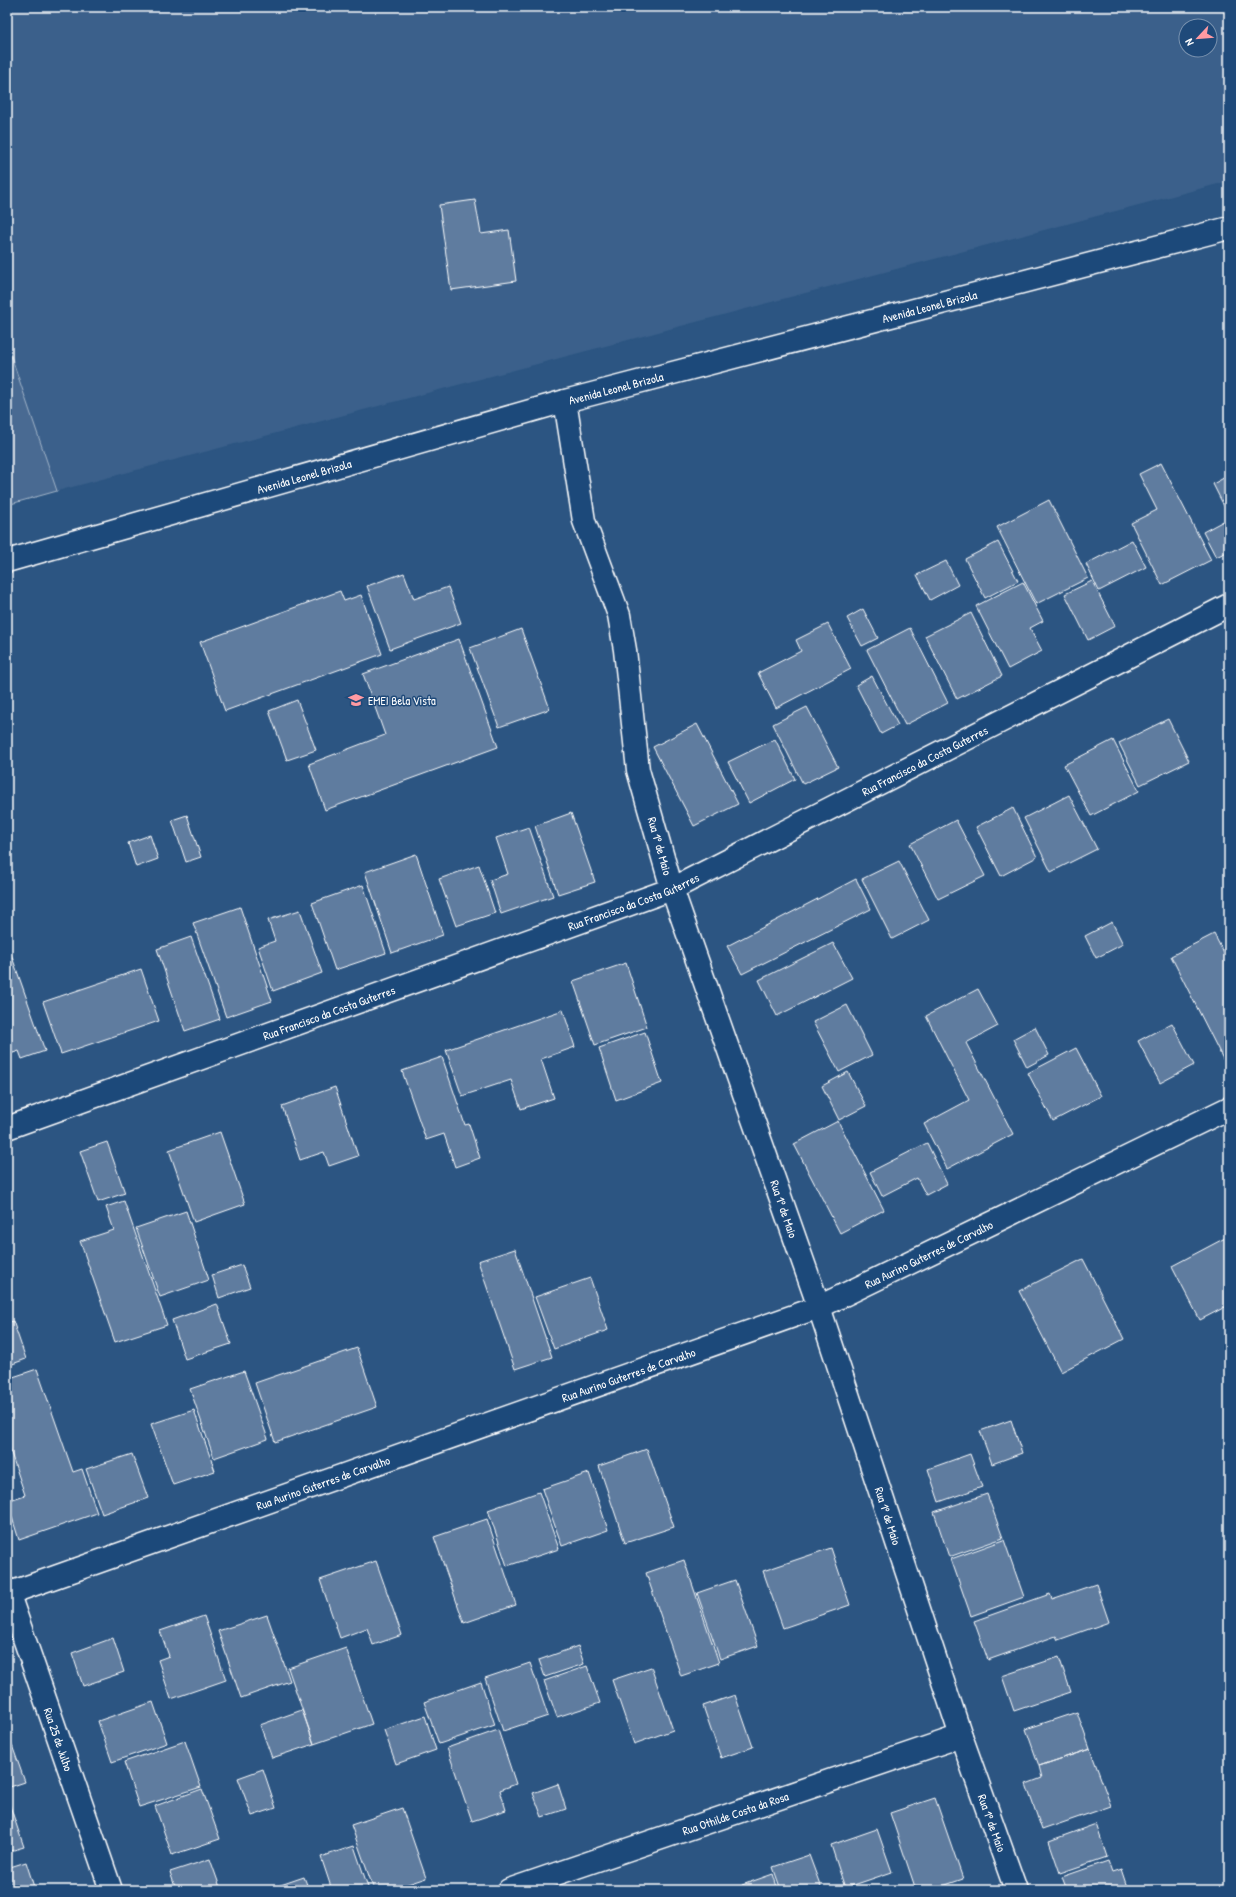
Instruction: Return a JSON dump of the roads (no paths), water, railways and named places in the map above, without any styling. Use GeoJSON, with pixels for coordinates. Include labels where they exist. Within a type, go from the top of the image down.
{"type":"FeatureCollection","features":[{"type":"Feature","properties":{"kind":"street","name":"Avenida Leonel Brizola"},"geometry":{"type":"LineString","coordinates":[[7,561],[565,401],[1229,228]]}},
{"type":"Feature","properties":{"kind":"street","name":"Rua 1º de Maio"},"geometry":{"type":"LineString","coordinates":[[565,401],[584,521],[619,615],[638,770],[672,889],[819,1307],[961,1736],[1016,1890]]}},
{"type":"Feature","properties":{"kind":"street","name":"Rua Francisco da Costa Guterres"},"geometry":{"type":"LineString","coordinates":[[7,1128],[672,889],[1229,606]]}},
{"type":"Feature","properties":{"kind":"street","name":"Rua Aurino Guterres de Carvalho"},"geometry":{"type":"LineString","coordinates":[[8,1592],[819,1307],[1229,1108]]}},
{"type":"Feature","properties":{"kind":"street","name":"Rua 25 de Julho"},"geometry":{"type":"LineString","coordinates":[[8,1592],[110,1890]]}},
{"type":"Feature","properties":{"kind":"street","name":"Rua Othilde Costa da Rosa"},"geometry":{"type":"LineString","coordinates":[[509,1890],[961,1736]]}},
{"type":"Feature","properties":{"kind":"place","name":"EMEI Bela Vista"},"geometry":{"type":"Point","coordinates":[356,700]}}]}
